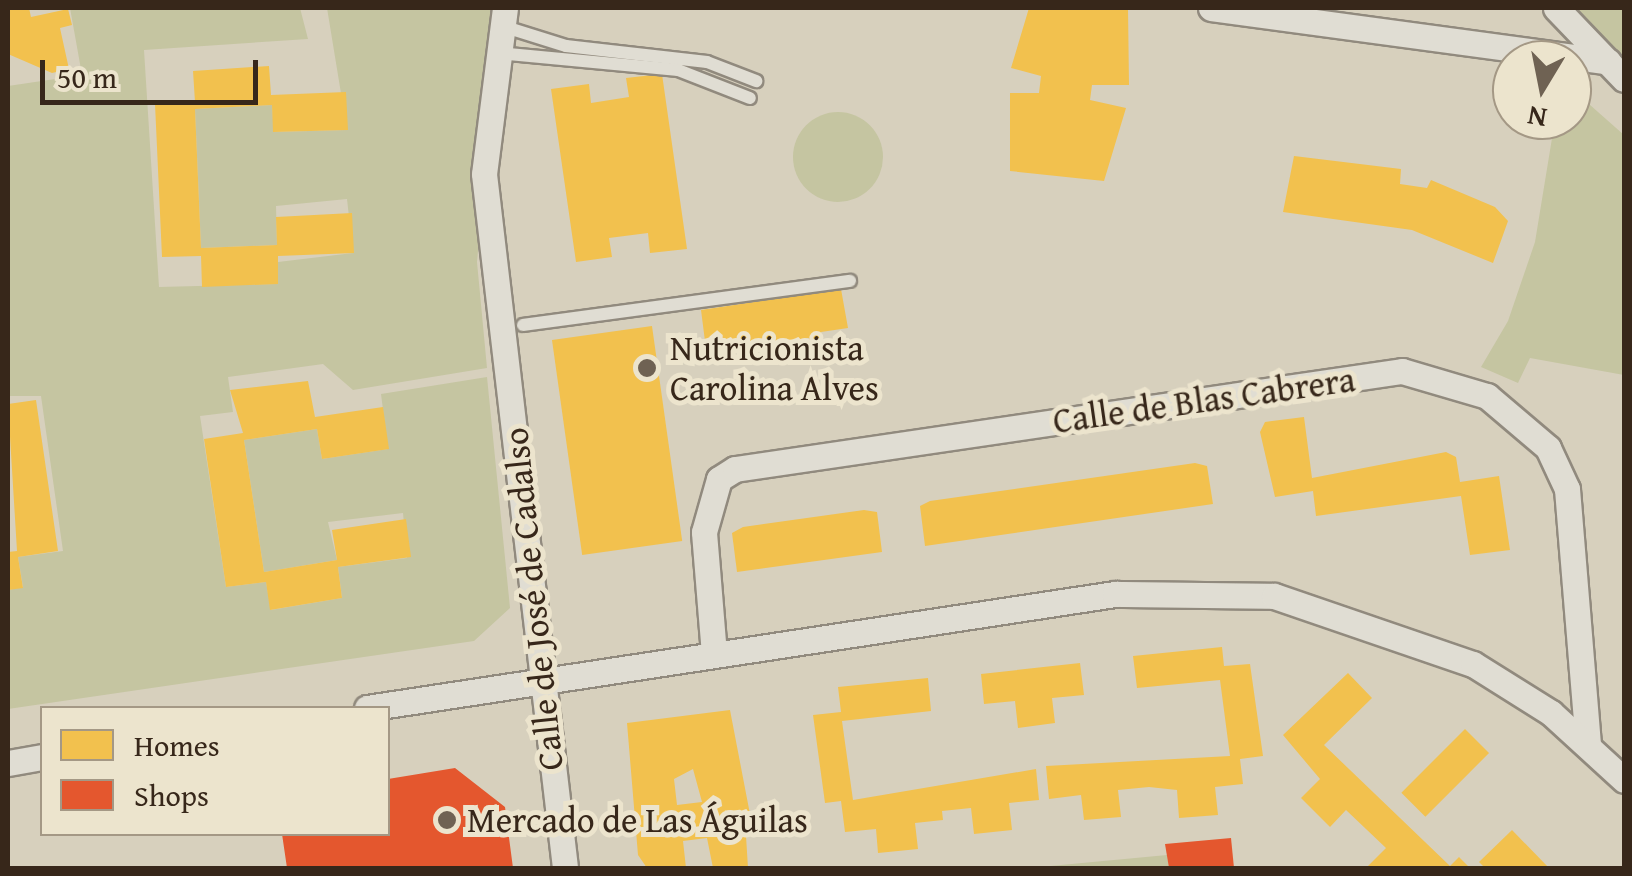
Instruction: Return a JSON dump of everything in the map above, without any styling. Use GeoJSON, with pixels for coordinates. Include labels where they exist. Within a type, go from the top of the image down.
{"type":"FeatureCollection","features":[{"type":"Feature","properties":{"kind":"street"},"geometry":{"type":"LineString","coordinates":[[1211,8],[1616,70]]}},
{"type":"Feature","properties":{"kind":"street"},"geometry":{"type":"LineString","coordinates":[[1556,8],[1616,70]]}},
{"type":"Feature","properties":{"kind":"street","name":"Calle de José de Cadalso"},"geometry":{"type":"LineString","coordinates":[[504,17],[484,174],[514,327],[541,680],[565,868]]}},
{"type":"Feature","properties":{"kind":"street","name":"Calle de Blas Cabrera"},"geometry":{"type":"LineString","coordinates":[[714,654],[706,520],[720,479],[735,469],[1402,371],[1488,396],[1548,448],[1567,489],[1588,744]]}},
{"type":"Feature","properties":{"kind":"street"},"geometry":{"type":"LineString","coordinates":[[379,706],[1115,594],[1274,596],[1456,655],[1588,744],[1624,780]]}},
{"type":"Feature","properties":{"kind":"street"},"geometry":{"type":"LineString","coordinates":[[8,762],[40,758]]}},
{"type":"Feature","properties":{"kind":"lane"},"geometry":{"type":"LineString","coordinates":[[504,17],[566,46],[707,62],[756,81]]}},
{"type":"Feature","properties":{"kind":"lane"},"geometry":{"type":"LineString","coordinates":[[498,53],[678,70],[750,98]]}},
{"type":"Feature","properties":{"kind":"lane"},"geometry":{"type":"LineString","coordinates":[[514,327],[850,281]]}},
{"type":"Feature","properties":{"kind":"green space"},"geometry":{"type":"Polygon","coordinates":[[[70,8],[300,8],[308,39],[144,50],[159,287],[278,284],[278,262],[353,253],[347,199],[276,206],[277,245],[201,248],[195,109],[272,105],[274,132],[347,130],[327,8],[500,8],[477,262],[487,368],[353,390],[323,364],[228,377],[233,412],[200,416],[226,587],[266,582],[271,610],[342,598],[338,567],[407,558],[403,513],[328,522],[337,560],[264,572],[244,440],[317,429],[322,459],[388,449],[381,394],[487,377],[510,608],[474,641],[8,709],[8,590],[23,587],[18,557],[63,551],[41,396],[8,396],[8,86],[82,75],[70,8]]]}},
{"type":"Feature","properties":{"kind":"green space"},"geometry":{"type":"Polygon","coordinates":[[[1569,8],[1624,8],[1624,65],[1569,8]]]}},
{"type":"Feature","properties":{"kind":"green space"},"geometry":{"type":"Polygon","coordinates":[[[1592,107],[1624,135],[1624,375],[1530,358],[1518,383],[1481,367],[1508,321],[1535,242],[1552,140],[1592,140],[1592,107]]]}},
{"type":"Feature","properties":{"kind":"green space"},"geometry":{"type":"Polygon","coordinates":[[[838,112],[855,115],[870,125],[880,140],[880,174],[870,189],[855,199],[838,202],[821,199],[806,189],[796,174],[793,157],[796,140],[806,125],[821,115],[838,112]]]}},
{"type":"Feature","properties":{"kind":"green space"},"geometry":{"type":"Polygon","coordinates":[[[1167,855],[1169,868],[1029,868],[1167,855]]]}},
{"type":"Feature","properties":{"kind":"building: Homes"},"geometry":{"type":"Polygon","coordinates":[[[8,8],[29,8],[31,17],[68,9],[72,25],[60,28],[69,69],[52,73],[8,54],[8,8]]]}},
{"type":"Feature","properties":{"kind":"building: Homes"},"geometry":{"type":"Polygon","coordinates":[[[1029,8],[1128,8],[1129,85],[1092,85],[1090,100],[1126,108],[1104,181],[1010,171],[1010,93],[1039,93],[1041,76],[1011,68],[1029,8]]]}},
{"type":"Feature","properties":{"kind":"building: Homes"},"geometry":{"type":"Polygon","coordinates":[[[269,66],[271,95],[346,92],[348,130],[273,132],[272,105],[195,109],[201,248],[277,245],[276,217],[352,213],[354,253],[278,256],[278,284],[202,287],[201,256],[162,257],[155,104],[195,102],[193,71],[269,66]]]}},
{"type":"Feature","properties":{"kind":"building: Homes"},"geometry":{"type":"Polygon","coordinates":[[[662,74],[687,249],[650,253],[648,233],[609,238],[612,257],[576,262],[551,89],[589,84],[591,103],[629,97],[626,78],[662,74]]]}},
{"type":"Feature","properties":{"kind":"building: Homes"},"geometry":{"type":"Polygon","coordinates":[[[1294,156],[1401,169],[1400,184],[1427,188],[1431,180],[1495,207],[1508,221],[1493,263],[1412,230],[1283,212],[1294,156]]]}},
{"type":"Feature","properties":{"kind":"building: Homes"},"geometry":{"type":"Polygon","coordinates":[[[841,289],[848,328],[821,332],[824,346],[811,348],[809,338],[749,346],[750,356],[741,357],[739,345],[706,349],[701,310],[841,289]]]}},
{"type":"Feature","properties":{"kind":"building: Homes"},"geometry":{"type":"Polygon","coordinates":[[[652,326],[682,541],[582,555],[552,340],[652,326]]]}},
{"type":"Feature","properties":{"kind":"building: Homes"},"geometry":{"type":"Polygon","coordinates":[[[308,381],[315,417],[383,407],[389,449],[322,459],[317,429],[244,440],[264,572],[337,560],[332,530],[406,519],[411,557],[338,567],[342,598],[270,610],[266,582],[226,587],[204,439],[243,433],[230,390],[308,381]]]}},
{"type":"Feature","properties":{"kind":"building: Homes"},"geometry":{"type":"Polygon","coordinates":[[[36,400],[58,551],[18,557],[23,588],[8,590],[8,552],[17,551],[8,404],[36,400]]]}},
{"type":"Feature","properties":{"kind":"building: Homes"},"geometry":{"type":"Polygon","coordinates":[[[1304,417],[1312,478],[1446,452],[1456,457],[1460,482],[1499,476],[1510,550],[1470,555],[1461,496],[1316,516],[1313,491],[1275,497],[1260,432],[1265,422],[1304,417]]]}},
{"type":"Feature","properties":{"kind":"building: Homes"},"geometry":{"type":"Polygon","coordinates":[[[1195,463],[1207,466],[1213,504],[925,546],[920,506],[930,501],[1195,463]]]}},
{"type":"Feature","properties":{"kind":"building: Homes"},"geometry":{"type":"Polygon","coordinates":[[[864,510],[877,512],[882,552],[737,572],[732,533],[743,527],[864,510]]]}},
{"type":"Feature","properties":{"kind":"building: Homes"},"geometry":{"type":"Polygon","coordinates":[[[1222,647],[1224,666],[1250,664],[1263,756],[1240,759],[1243,784],[1215,787],[1218,815],[1179,818],[1177,790],[1149,787],[1118,790],[1121,817],[1084,820],[1081,795],[1049,799],[1046,766],[1230,756],[1220,680],[1137,688],[1133,656],[1222,647]]]}},
{"type":"Feature","properties":{"kind":"building: Homes"},"geometry":{"type":"Polygon","coordinates":[[[1080,663],[1084,695],[1052,698],[1055,723],[1018,728],[1015,701],[984,704],[981,674],[1080,663]]]}},
{"type":"Feature","properties":{"kind":"building: Homes"},"geometry":{"type":"Polygon","coordinates":[[[1348,673],[1372,698],[1324,745],[1450,866],[1459,857],[1470,868],[1366,868],[1386,848],[1346,810],[1330,827],[1301,798],[1320,779],[1283,735],[1348,673]]]}},
{"type":"Feature","properties":{"kind":"building: Homes"},"geometry":{"type":"Polygon","coordinates":[[[928,678],[931,711],[842,721],[853,800],[1036,769],[1039,800],[1009,803],[1012,830],[974,834],[971,808],[942,811],[943,820],[915,823],[918,849],[878,853],[876,829],[845,832],[841,801],[825,803],[813,715],[841,712],[838,687],[928,678]]]}},
{"type":"Feature","properties":{"kind":"building: Homes"},"geometry":{"type":"Polygon","coordinates":[[[730,710],[754,835],[746,836],[748,868],[713,868],[707,838],[683,841],[686,868],[647,868],[638,855],[627,723],[730,710]],[[693,769],[674,779],[677,805],[702,802],[693,769]]]}},
{"type":"Feature","properties":{"kind":"building: Homes"},"geometry":{"type":"Polygon","coordinates":[[[1465,729],[1489,753],[1425,817],[1401,793],[1465,729]]]}},
{"type":"Feature","properties":{"kind":"building: Homes"},"geometry":{"type":"Polygon","coordinates":[[[1512,830],[1549,868],[1485,868],[1479,862],[1512,830]]]}},
{"type":"Feature","properties":{"kind":"building: Shops","name":"Mercado de Las Águilas"},"geometry":{"type":"Polygon","coordinates":[[[455,768],[505,807],[513,868],[287,868],[282,836],[390,836],[390,779],[455,768]]]}},
{"type":"Feature","properties":{"kind":"building: Shops"},"geometry":{"type":"Polygon","coordinates":[[[1231,838],[1234,868],[1169,868],[1165,844],[1231,838]]]}},
{"type":"Feature","properties":{"kind":"place","name":"Nutricionista Carolina Alves"},"geometry":{"type":"Point","coordinates":[647,368]}},
{"type":"Feature","properties":{"kind":"place","name":"Mercado de Las Águilas"},"geometry":{"type":"Point","coordinates":[447,820]}}]}
